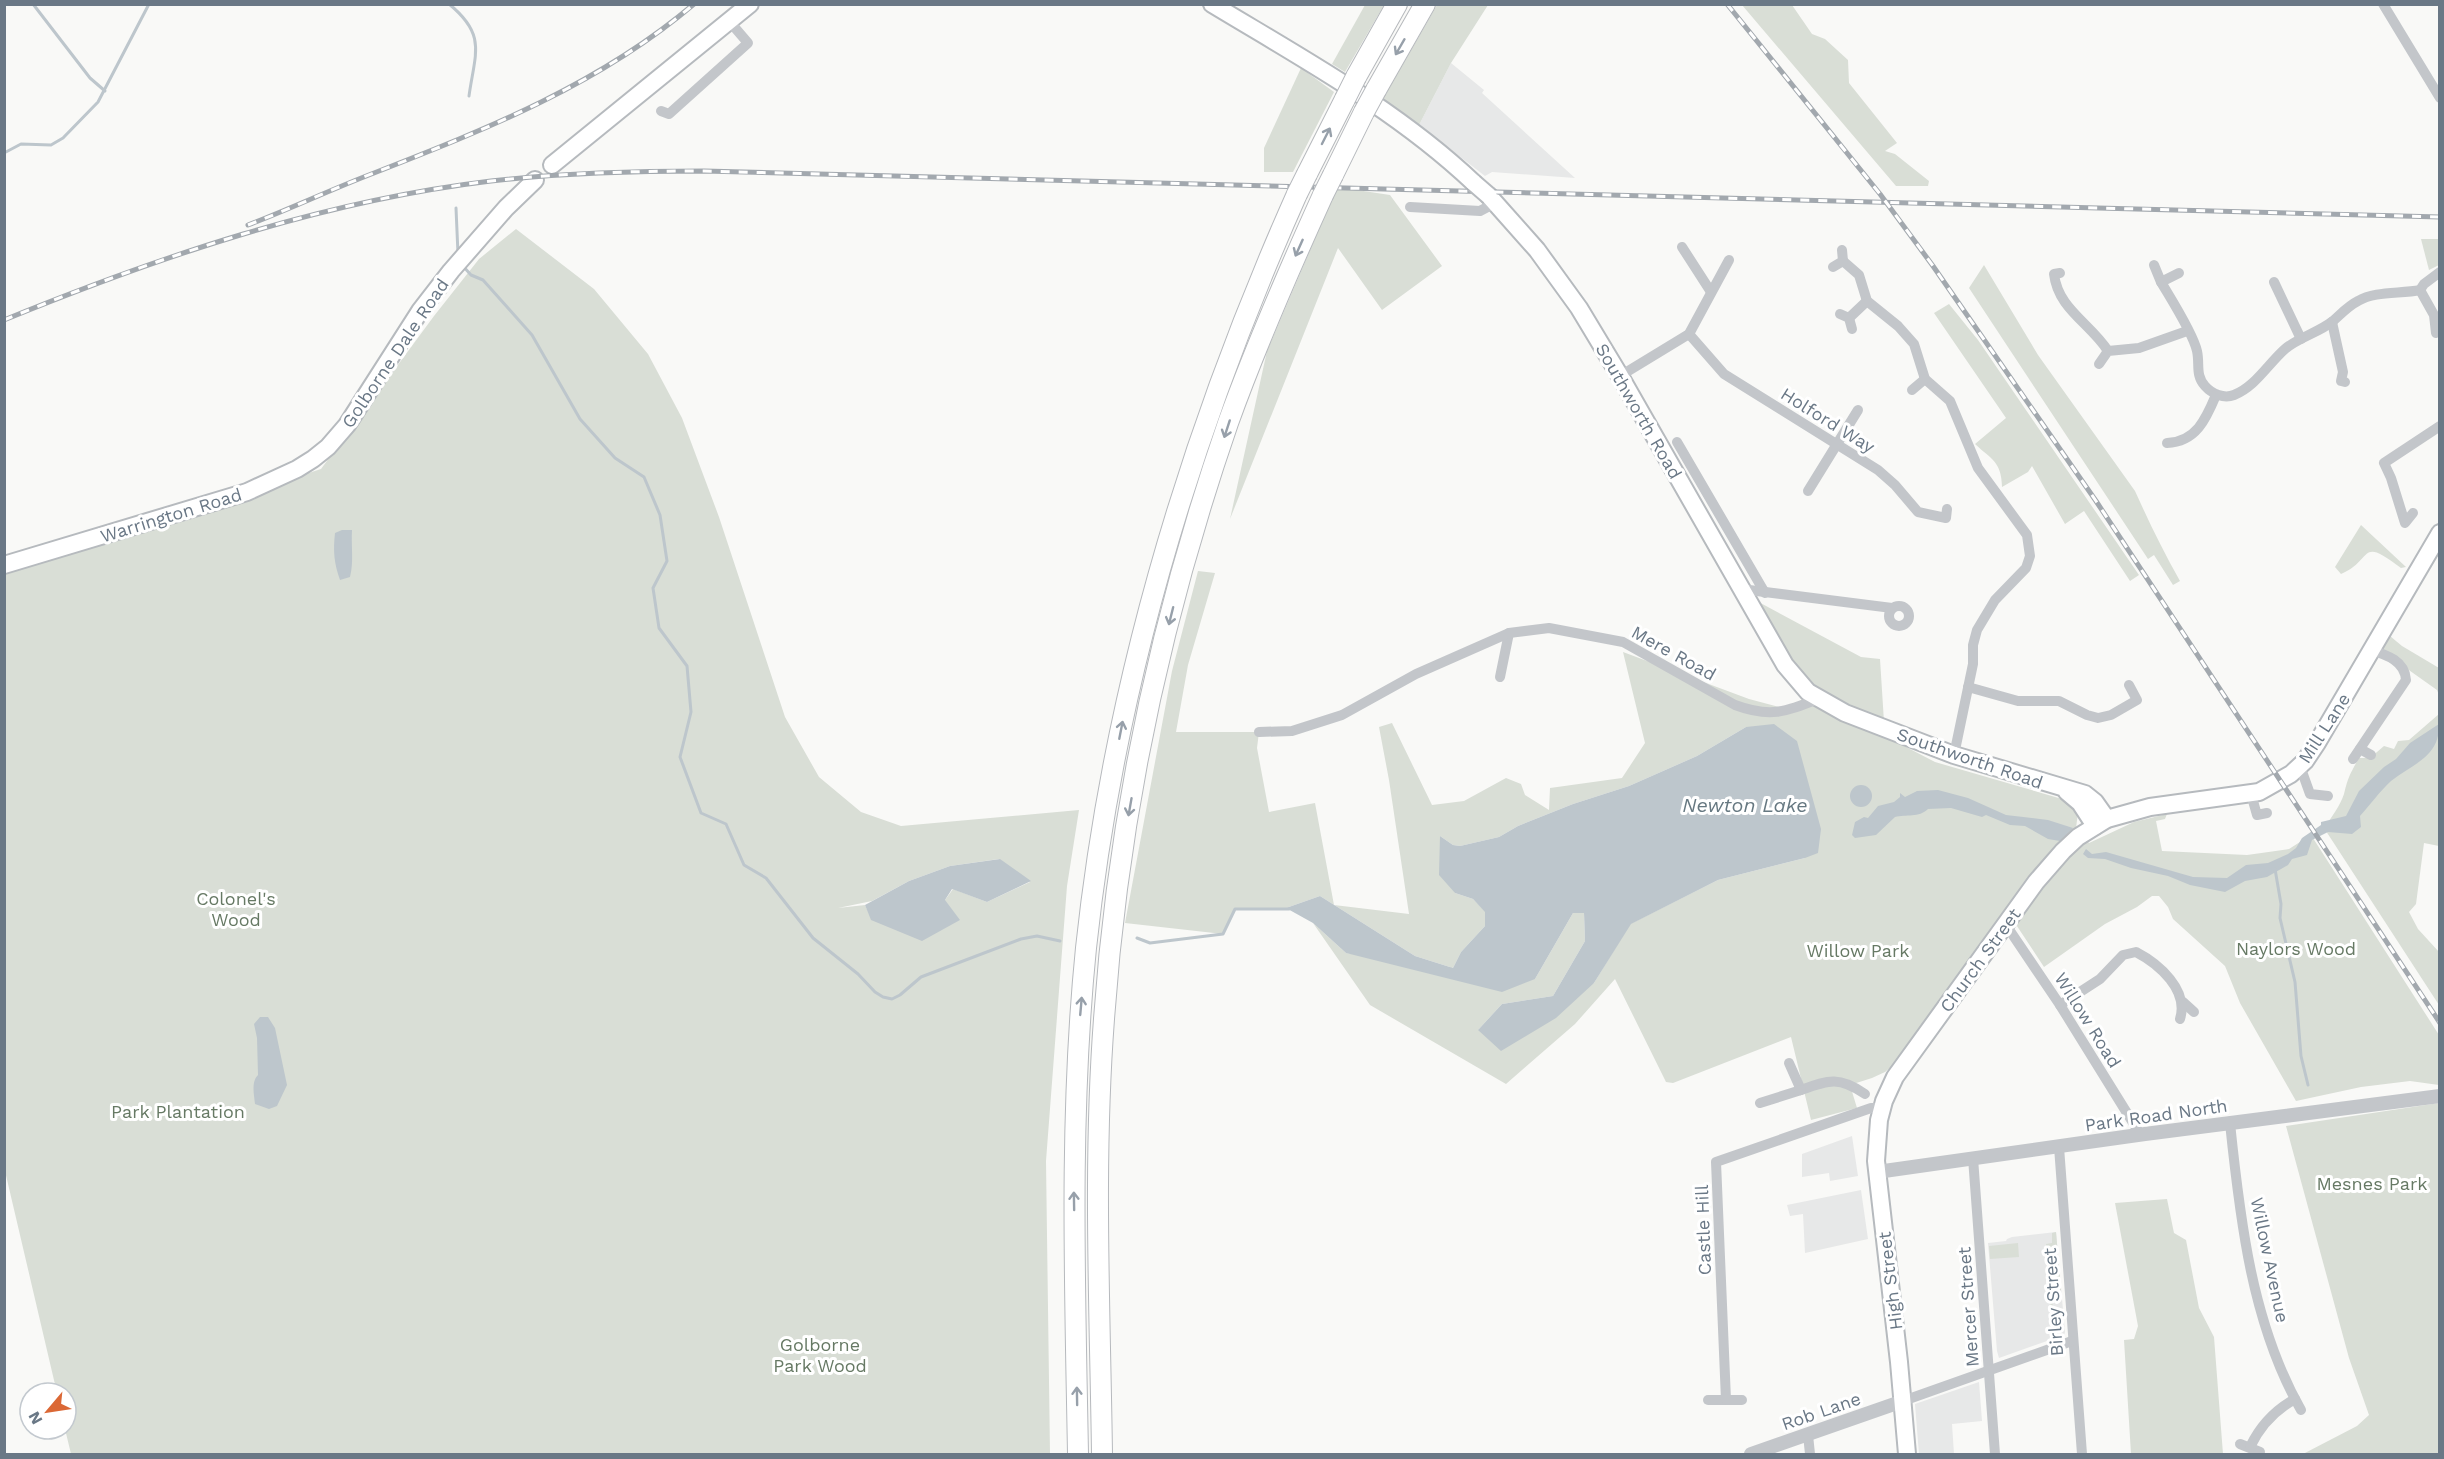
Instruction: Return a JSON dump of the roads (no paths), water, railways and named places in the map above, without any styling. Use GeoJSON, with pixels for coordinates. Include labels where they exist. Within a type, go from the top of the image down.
{"type":"FeatureCollection","features":[{"type":"Feature","properties":{"kind":"highway"},"geometry":{"type":"LineString","coordinates":[[1078,1455],[1074,1160],[1076,1089],[1086,947],[1113,771],[1129,690],[1177,506],[1240,328],[1297,194],[1356,77],[1397,4]]}},
{"type":"Feature","properties":{"kind":"highway"},"geometry":{"type":"LineString","coordinates":[[1102,1455],[1097,1160],[1099,1088],[1110,958],[1126,828],[1151,698],[1201,508],[1229,422],[1259,342],[1323,195],[1364,112],[1425,4]]}},
{"type":"Feature","properties":{"kind":"main road"},"geometry":{"type":"LineString","coordinates":[[552,165],[750,4]]}},
{"type":"Feature","properties":{"kind":"main road","name":"Southworth Road"},"geometry":{"type":"LineString","coordinates":[[1212,4],[1387,112],[1492,199],[1537,250],[1620,376],[1789,670],[1808,692],[1845,712],[1954,755],[2061,789],[2079,792],[2090,798],[2101,823]]}},
{"type":"Feature","properties":{"kind":"main road","name":"Golborne Dale Road"},"geometry":{"type":"LineString","coordinates":[[328,447],[347,425],[420,311],[451,271],[535,180]]}},
{"type":"Feature","properties":{"kind":"main road","name":"Warrington Road"},"geometry":{"type":"LineString","coordinates":[[4,565],[247,492],[297,469],[328,447]]}},
{"type":"Feature","properties":{"kind":"main road","name":"Mill Lane"},"geometry":{"type":"LineString","coordinates":[[2101,823],[2163,803],[2251,794],[2268,788],[2300,766],[2317,744],[2438,539]]}},
{"type":"Feature","properties":{"kind":"main road","name":"Church Street"},"geometry":{"type":"LineString","coordinates":[[1877,1108],[1895,1077],[2042,875],[2063,851],[2101,823]]}},
{"type":"Feature","properties":{"kind":"main road","name":"High Street"},"geometry":{"type":"LineString","coordinates":[[1877,1108],[1875,1149],[1907,1455]]}},
{"type":"Feature","properties":{"kind":"street"},"geometry":{"type":"LineString","coordinates":[[2383,4],[2439,98]]}},
{"type":"Feature","properties":{"kind":"street"},"geometry":{"type":"LineString","coordinates":[[661,111],[669,114],[748,43],[730,22]]}},
{"type":"Feature","properties":{"kind":"street"},"geometry":{"type":"LineString","coordinates":[[1410,207],[1480,210],[1492,199]]}},
{"type":"Feature","properties":{"kind":"street"},"geometry":{"type":"LineString","coordinates":[[1682,247],[1711,292]]}},
{"type":"Feature","properties":{"kind":"street"},"geometry":{"type":"LineString","coordinates":[[1842,249],[1838,264],[1859,275],[1867,302],[1907,335],[1918,354],[1925,380],[1955,398],[1978,468],[2026,535],[2030,546],[2029,562],[2017,578],[1997,589],[1980,621],[1973,645],[1973,664],[1954,755]]}},
{"type":"Feature","properties":{"kind":"street"},"geometry":{"type":"LineString","coordinates":[[1620,376],[1689,334],[1729,260]]}},
{"type":"Feature","properties":{"kind":"street"},"geometry":{"type":"LineString","coordinates":[[2154,266],[2197,351],[2197,369],[2200,378],[2205,386],[2216,395],[2231,396],[2244,390],[2278,356],[2301,339],[2332,322],[2358,301],[2375,294],[2396,295],[2420,290],[2439,272]]}},
{"type":"Feature","properties":{"kind":"street"},"geometry":{"type":"LineString","coordinates":[[2054,273],[2056,288],[2063,300],[2108,351]]}},
{"type":"Feature","properties":{"kind":"street"},"geometry":{"type":"LineString","coordinates":[[2161,282],[2179,273]]}},
{"type":"Feature","properties":{"kind":"street"},"geometry":{"type":"LineString","coordinates":[[2274,282],[2301,339]]}},
{"type":"Feature","properties":{"kind":"street"},"geometry":{"type":"LineString","coordinates":[[2420,290],[2434,315],[2436,333]]}},
{"type":"Feature","properties":{"kind":"street"},"geometry":{"type":"LineString","coordinates":[[1847,320],[1867,302]]}},
{"type":"Feature","properties":{"kind":"street"},"geometry":{"type":"LineString","coordinates":[[2332,322],[2343,372],[2341,381]]}},
{"type":"Feature","properties":{"kind":"street"},"geometry":{"type":"LineString","coordinates":[[2099,364],[2108,351],[2139,348],[2187,331]]}},
{"type":"Feature","properties":{"kind":"street","name":"Holford Way"},"geometry":{"type":"LineString","coordinates":[[1689,334],[1724,374],[1878,470],[1895,485],[1917,512],[1946,518],[1947,509]]}},
{"type":"Feature","properties":{"kind":"street"},"geometry":{"type":"LineString","coordinates":[[1912,390],[1925,380]]}},
{"type":"Feature","properties":{"kind":"street"},"geometry":{"type":"LineString","coordinates":[[2167,442],[2177,443],[2190,437],[2201,427],[2216,395]]}},
{"type":"Feature","properties":{"kind":"street"},"geometry":{"type":"LineString","coordinates":[[1808,491],[1858,410]]}},
{"type":"Feature","properties":{"kind":"street"},"geometry":{"type":"LineString","coordinates":[[2413,513],[2403,525],[2391,478],[2380,465],[2439,426]]}},
{"type":"Feature","properties":{"kind":"street"},"geometry":{"type":"LineString","coordinates":[[1691,442],[1679,444],[1765,593]]}},
{"type":"Feature","properties":{"kind":"street"},"geometry":{"type":"LineString","coordinates":[[2029,562],[2041,566]]}},
{"type":"Feature","properties":{"kind":"street"},"geometry":{"type":"LineString","coordinates":[[1741,589],[1892,608]]}},
{"type":"Feature","properties":{"kind":"street","name":"Mere Road"},"geometry":{"type":"LineString","coordinates":[[1260,732],[1292,731],[1342,715],[1416,674],[1509,633],[1549,628],[1623,642],[1735,705],[1755,712],[1779,713],[1818,699]]}},
{"type":"Feature","properties":{"kind":"street"},"geometry":{"type":"LineString","coordinates":[[1496,680],[1509,633]]}},
{"type":"Feature","properties":{"kind":"street"},"geometry":{"type":"LineString","coordinates":[[2354,759],[2406,680],[2399,663],[2371,650]]}},
{"type":"Feature","properties":{"kind":"street"},"geometry":{"type":"LineString","coordinates":[[2128,685],[2143,711]]}},
{"type":"Feature","properties":{"kind":"street"},"geometry":{"type":"LineString","coordinates":[[1968,687],[2018,701],[2059,701],[2098,718],[2111,715],[2137,700]]}},
{"type":"Feature","properties":{"kind":"street"},"geometry":{"type":"LineString","coordinates":[[2360,749],[2371,755]]}},
{"type":"Feature","properties":{"kind":"street"},"geometry":{"type":"LineString","coordinates":[[2300,766],[2304,773],[2306,794],[2328,796]]}},
{"type":"Feature","properties":{"kind":"street"},"geometry":{"type":"LineString","coordinates":[[2251,794],[2257,815]]}},
{"type":"Feature","properties":{"kind":"street","name":"Willow Road"},"geometry":{"type":"LineString","coordinates":[[2006,925],[2060,1005],[2140,1134]]}},
{"type":"Feature","properties":{"kind":"street"},"geometry":{"type":"LineString","coordinates":[[2060,1005],[2100,979],[2123,955],[2136,952],[2149,959],[2166,974],[2183,1002],[2194,1012]]}},
{"type":"Feature","properties":{"kind":"street"},"geometry":{"type":"LineString","coordinates":[[2180,1019],[2183,1002]]}},
{"type":"Feature","properties":{"kind":"street"},"geometry":{"type":"LineString","coordinates":[[1789,1063],[1801,1090]]}},
{"type":"Feature","properties":{"kind":"street"},"geometry":{"type":"LineString","coordinates":[[1760,1103],[1828,1080],[1845,1083],[1865,1094]]}},
{"type":"Feature","properties":{"kind":"street"},"geometry":{"type":"LineString","coordinates":[[1859,1082],[1865,1094],[1877,1108]]}},
{"type":"Feature","properties":{"kind":"street","name":"Park Road North"},"geometry":{"type":"LineString","coordinates":[[1877,1172],[2140,1134],[2439,1096]]}},
{"type":"Feature","properties":{"kind":"street","name":"Castle Hill"},"geometry":{"type":"LineString","coordinates":[[1726,1400],[1716,1162],[1877,1108]]}},
{"type":"Feature","properties":{"kind":"street","name":"Willow Avenue"},"geometry":{"type":"LineString","coordinates":[[2230,1124],[2245,1237],[2258,1296],[2273,1347],[2301,1410]]}},
{"type":"Feature","properties":{"kind":"street","name":"Birley Street"},"geometry":{"type":"LineString","coordinates":[[2059,1147],[2082,1455]]}},
{"type":"Feature","properties":{"kind":"street","name":"Mercer Street"},"geometry":{"type":"LineString","coordinates":[[1973,1158],[1995,1455]]}},
{"type":"Feature","properties":{"kind":"street"},"geometry":{"type":"LineString","coordinates":[[1903,1401],[2072,1341]]}},
{"type":"Feature","properties":{"kind":"street"},"geometry":{"type":"LineString","coordinates":[[2250,1448],[2255,1437],[2273,1413],[2295,1399]]}},
{"type":"Feature","properties":{"kind":"street"},"geometry":{"type":"LineString","coordinates":[[1708,1400],[1742,1400]]}},
{"type":"Feature","properties":{"kind":"street","name":"Rob Lane"},"geometry":{"type":"LineString","coordinates":[[1751,1455],[1903,1401]]}},
{"type":"Feature","properties":{"kind":"street"},"geometry":{"type":"LineString","coordinates":[[1808,1435],[1810,1455]]}},
{"type":"Feature","properties":{"kind":"water"},"geometry":{"type":"Polygon","coordinates":[[[352,530],[352,560],[350,577],[340,580],[334,546],[335,533],[352,530]]]}},
{"type":"Feature","properties":{"kind":"water","name":"Newton Lake"},"geometry":{"type":"Polygon","coordinates":[[[1774,724],[1797,741],[1821,829],[1818,853],[1718,880],[1631,924],[1594,983],[1556,1018],[1501,1051],[1478,1030],[1502,1004],[1553,996],[1585,941],[1584,913],[1573,913],[1535,979],[1502,992],[1346,953],[1313,923],[1286,908],[1320,896],[1415,956],[1453,968],[1461,952],[1485,926],[1485,912],[1473,899],[1455,893],[1439,875],[1440,836],[1453,845],[1460,846],[1499,837],[1518,826],[1573,804],[1629,786],[1697,756],[1746,727],[1774,724]]]}},
{"type":"Feature","properties":{"kind":"water"},"geometry":{"type":"Polygon","coordinates":[[[2439,724],[2438,735],[2430,752],[2383,789],[2360,816],[2361,827],[2352,834],[2328,832],[2312,840],[2307,855],[2292,859],[2288,865],[2267,877],[2245,881],[2225,892],[2190,885],[2168,876],[2131,868],[2105,859],[2088,858],[2083,854],[2086,849],[2092,854],[2106,852],[2193,877],[2227,878],[2246,865],[2268,863],[2288,854],[2296,848],[2302,838],[2321,825],[2321,822],[2346,816],[2359,791],[2396,759],[2410,743],[2439,724]]]}},
{"type":"Feature","properties":{"kind":"water"},"geometry":{"type":"Polygon","coordinates":[[[1861,785],[1869,788],[1872,796],[1869,804],[1861,807],[1853,804],[1850,796],[1853,788],[1861,785]]]}},
{"type":"Feature","properties":{"kind":"water"},"geometry":{"type":"Polygon","coordinates":[[[1938,790],[1968,798],[2006,815],[2048,820],[2073,828],[2060,841],[2048,839],[2025,826],[2010,825],[1986,815],[1982,817],[1951,808],[1928,809],[1917,815],[1895,817],[1876,835],[1855,838],[1852,835],[1855,822],[1864,817],[1868,818],[1878,806],[1894,802],[1900,797],[1900,793],[1905,797],[1917,791],[1938,790]]]}},
{"type":"Feature","properties":{"kind":"water"},"geometry":{"type":"Polygon","coordinates":[[[1000,859],[1031,881],[987,902],[952,889],[945,900],[960,920],[922,941],[871,920],[865,905],[909,881],[950,866],[1000,859]]]}},
{"type":"Feature","properties":{"kind":"water"},"geometry":{"type":"Polygon","coordinates":[[[260,1017],[268,1017],[275,1028],[287,1085],[277,1106],[269,1109],[255,1104],[254,1081],[258,1075],[257,1038],[254,1024],[260,1017]]]}},
{"type":"Feature","properties":{"kind":"waterway"},"geometry":{"type":"LineString","coordinates":[[33,4],[90,78],[105,91]]}},
{"type":"Feature","properties":{"kind":"waterway"},"geometry":{"type":"LineString","coordinates":[[4,153],[21,144],[51,145],[63,138],[98,102],[149,4]]}},
{"type":"Feature","properties":{"kind":"waterway"},"geometry":{"type":"LineString","coordinates":[[449,4],[461,15],[474,35],[475,56],[469,96]]}},
{"type":"Feature","properties":{"kind":"waterway"},"geometry":{"type":"LineString","coordinates":[[456,208],[458,254]]}},
{"type":"Feature","properties":{"kind":"waterway"},"geometry":{"type":"LineString","coordinates":[[462,265],[471,275],[483,280],[532,335],[580,419],[615,458],[644,477],[660,515],[667,561],[653,588],[659,628],[687,666],[691,712],[680,757],[701,813],[726,824],[744,865],[766,878],[813,938],[883,997],[892,999],[921,977],[1021,939],[1037,936],[1060,941]]}},
{"type":"Feature","properties":{"kind":"waterway"},"geometry":{"type":"LineString","coordinates":[[2275,869],[2281,904],[2280,918],[2295,982],[2301,1056],[2308,1085]]}},
{"type":"Feature","properties":{"kind":"waterway"},"geometry":{"type":"LineString","coordinates":[[1137,938],[1150,943],[1223,934],[1235,909],[1289,909]]}},
{"type":"Feature","properties":{"kind":"railway"},"geometry":{"type":"LineString","coordinates":[[248,225],[458,139],[541,102],[620,58],[694,4]]}},
{"type":"Feature","properties":{"kind":"railway"},"geometry":{"type":"LineString","coordinates":[[1727,4],[1880,194],[1933,266],[2096,501],[2440,1023]]}},
{"type":"Feature","properties":{"kind":"railway"},"geometry":{"type":"LineString","coordinates":[[4,320],[183,253],[304,217],[428,190],[518,178],[598,173],[704,171],[2440,217]]}},
{"type":"Feature","properties":{"kind":"park label","name":"Colonel's Wood"},"geometry":{"type":"Point","coordinates":[236,908]}},
{"type":"Feature","properties":{"kind":"park label","name":"Naylors Wood"},"geometry":{"type":"Point","coordinates":[2296,948]}},
{"type":"Feature","properties":{"kind":"park label","name":"Willow Park"},"geometry":{"type":"Point","coordinates":[1858,950]}},
{"type":"Feature","properties":{"kind":"park label","name":"Park Plantation"},"geometry":{"type":"Point","coordinates":[178,1111]}},
{"type":"Feature","properties":{"kind":"park label","name":"Mesnes Park"},"geometry":{"type":"Point","coordinates":[2372,1183]}},
{"type":"Feature","properties":{"kind":"park label","name":"Golborne Park Wood"},"geometry":{"type":"Point","coordinates":[820,1354]}}]}
